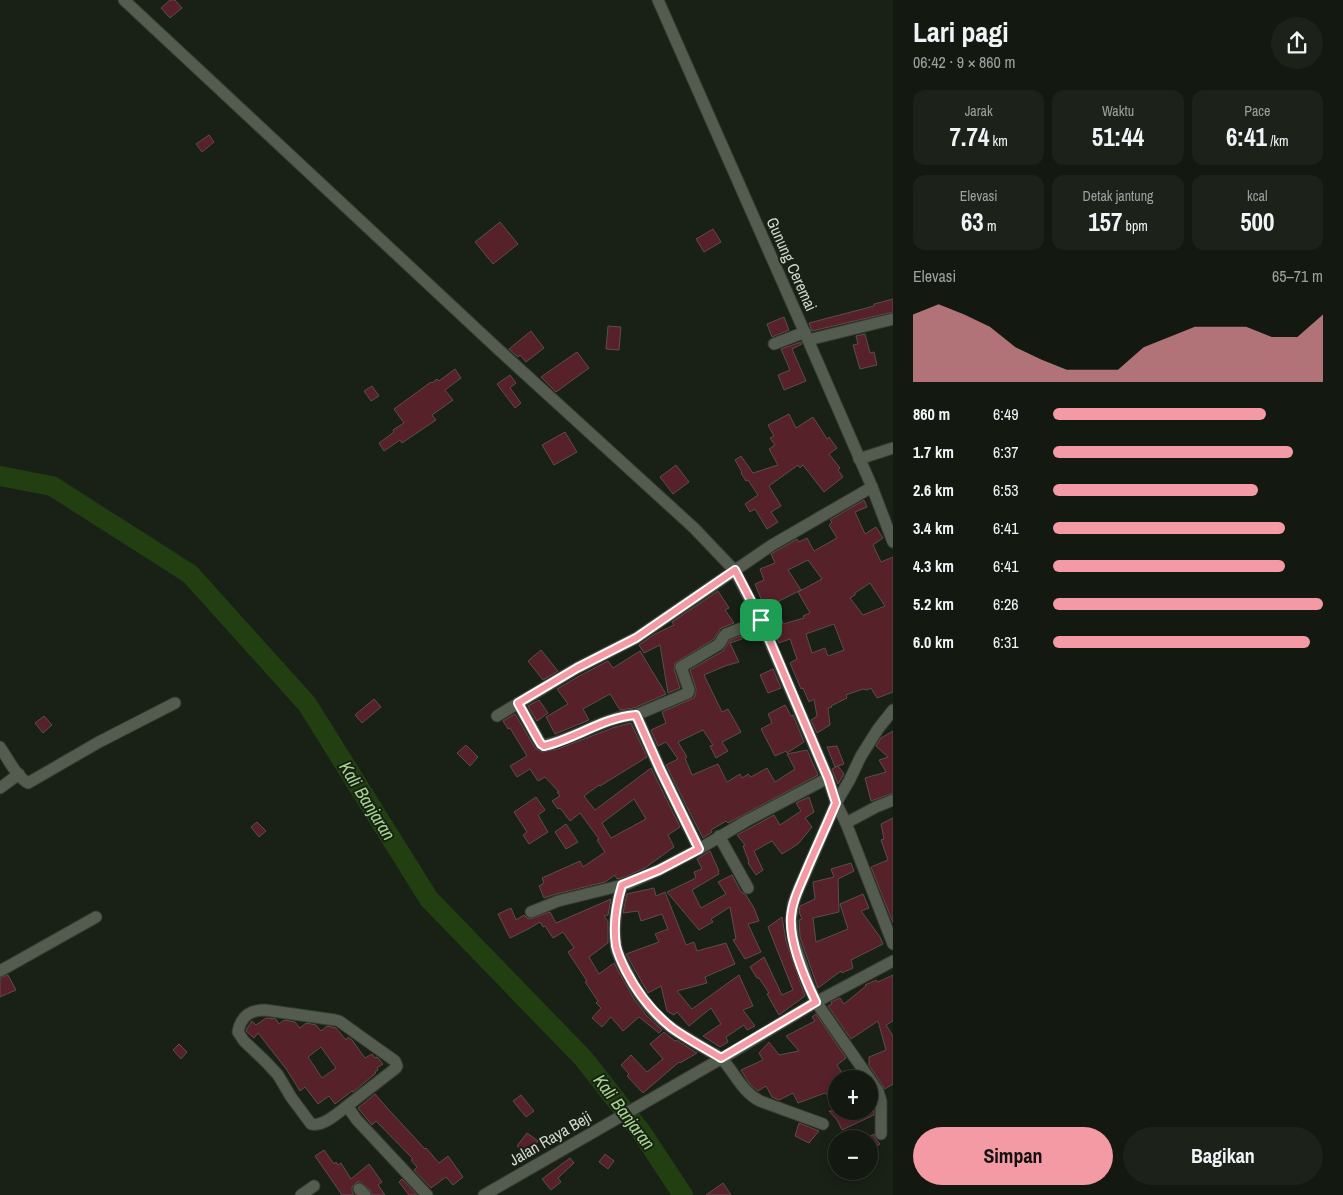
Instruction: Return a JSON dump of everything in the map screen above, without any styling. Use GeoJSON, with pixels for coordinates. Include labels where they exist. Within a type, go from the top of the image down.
{"type":"FeatureCollection","features":[{"type":"Feature","properties":{"kind":"street"},"geometry":{"type":"LineString","coordinates":[[124,0],[498,350],[694,528],[735,570],[761,620],[828,778],[893,944]]}},
{"type":"Feature","properties":{"kind":"street","name":"Gunung Ceremai"},"geometry":{"type":"LineString","coordinates":[[658,0],[860,459],[893,542]]}},
{"type":"Feature","properties":{"kind":"street"},"geometry":{"type":"LineString","coordinates":[[774,344],[893,319]]}},
{"type":"Feature","properties":{"kind":"street"},"geometry":{"type":"LineString","coordinates":[[860,459],[893,448]]}},
{"type":"Feature","properties":{"kind":"street"},"geometry":{"type":"LineString","coordinates":[[496,716],[577,668],[636,638],[772,545],[872,487]]}},
{"type":"Feature","properties":{"kind":"street"},"geometry":{"type":"LineString","coordinates":[[518,703],[541,744],[544,746],[600,724],[636,715],[688,693],[689,690],[681,666],[718,645],[726,634],[761,620]]}},
{"type":"Feature","properties":{"kind":"street"},"geometry":{"type":"LineString","coordinates":[[0,748],[26,782],[31,782],[99,742],[174,703]]}},
{"type":"Feature","properties":{"kind":"street"},"geometry":{"type":"LineString","coordinates":[[881,1134],[881,1101],[878,1091],[816,1002],[793,940],[791,919],[793,904],[799,888],[861,756],[878,728],[893,710]]}},
{"type":"Feature","properties":{"kind":"street"},"geometry":{"type":"LineString","coordinates":[[636,715],[699,849]]}},
{"type":"Feature","properties":{"kind":"street"},"geometry":{"type":"LineString","coordinates":[[0,788],[19,774]]}},
{"type":"Feature","properties":{"kind":"street"},"geometry":{"type":"LineString","coordinates":[[531,912],[558,902],[622,885],[659,870],[828,778]]}},
{"type":"Feature","properties":{"kind":"street"},"geometry":{"type":"LineString","coordinates":[[846,824],[893,800]]}},
{"type":"Feature","properties":{"kind":"street"},"geometry":{"type":"LineString","coordinates":[[719,836],[748,888]]}},
{"type":"Feature","properties":{"kind":"street"},"geometry":{"type":"LineString","coordinates":[[622,885],[616,904],[616,946],[619,956],[641,998],[674,1030],[721,1058],[752,1098],[823,1124]]}},
{"type":"Feature","properties":{"kind":"street"},"geometry":{"type":"LineString","coordinates":[[0,971],[96,917]]}},
{"type":"Feature","properties":{"kind":"street","name":"Jalan Raya Beji"},"geometry":{"type":"LineString","coordinates":[[484,1195],[816,1002],[893,961]]}},
{"type":"Feature","properties":{"kind":"street"},"geometry":{"type":"LineString","coordinates":[[258,1010],[265,1010],[339,1021],[395,1061],[396,1068],[347,1106],[323,1122],[311,1124],[291,1098],[278,1075],[244,1041],[238,1032],[245,1016],[258,1010]]}},
{"type":"Feature","properties":{"kind":"street"},"geometry":{"type":"LineString","coordinates":[[347,1106],[427,1195]]}},
{"type":"Feature","properties":{"kind":"street"},"geometry":{"type":"LineString","coordinates":[[301,1195],[314,1186]]}},
{"type":"Feature","properties":{"kind":"building"},"geometry":{"type":"Polygon","coordinates":[[[170,0],[175,0],[182,8],[170,18],[161,8],[170,0]]]}},
{"type":"Feature","properties":{"kind":"building"},"geometry":{"type":"Polygon","coordinates":[[[209,135],[214,142],[202,152],[196,144],[209,135]]]}},
{"type":"Feature","properties":{"kind":"building"},"geometry":{"type":"Polygon","coordinates":[[[500,222],[518,244],[493,264],[475,242],[500,222]]]}},
{"type":"Feature","properties":{"kind":"building"},"geometry":{"type":"Polygon","coordinates":[[[713,229],[721,242],[704,252],[696,239],[713,229]]]}},
{"type":"Feature","properties":{"kind":"building"},"geometry":{"type":"Polygon","coordinates":[[[893,299],[893,312],[812,331],[809,323],[874,306],[874,304],[893,299]]]}},
{"type":"Feature","properties":{"kind":"building"},"geometry":{"type":"Polygon","coordinates":[[[784,317],[789,330],[772,337],[767,324],[784,317]]]}},
{"type":"Feature","properties":{"kind":"building"},"geometry":{"type":"Polygon","coordinates":[[[608,326],[621,327],[619,350],[606,349],[608,326]]]}},
{"type":"Feature","properties":{"kind":"building"},"geometry":{"type":"Polygon","coordinates":[[[531,331],[544,348],[526,362],[520,355],[518,357],[509,349],[531,331]]]}},
{"type":"Feature","properties":{"kind":"building"},"geometry":{"type":"Polygon","coordinates":[[[865,334],[870,353],[874,352],[877,365],[860,369],[853,345],[858,344],[856,336],[865,334]]]}},
{"type":"Feature","properties":{"kind":"building"},"geometry":{"type":"Polygon","coordinates":[[[801,342],[802,344],[792,349],[806,381],[784,390],[778,375],[790,370],[781,349],[801,342]]]}},
{"type":"Feature","properties":{"kind":"building"},"geometry":{"type":"Polygon","coordinates":[[[577,352],[589,368],[556,392],[541,377],[577,352]]]}},
{"type":"Feature","properties":{"kind":"building"},"geometry":{"type":"Polygon","coordinates":[[[455,369],[461,378],[445,390],[453,400],[432,415],[436,420],[402,443],[400,440],[384,451],[379,443],[404,423],[394,409],[431,382],[437,379],[439,381],[455,369]]]}},
{"type":"Feature","properties":{"kind":"building"},"geometry":{"type":"Polygon","coordinates":[[[510,375],[516,383],[510,388],[521,403],[515,408],[497,384],[510,375]]]}},
{"type":"Feature","properties":{"kind":"building"},"geometry":{"type":"Polygon","coordinates":[[[372,386],[379,396],[371,401],[364,391],[372,386]]]}},
{"type":"Feature","properties":{"kind":"building"},"geometry":{"type":"Polygon","coordinates":[[[789,414],[796,428],[813,417],[827,439],[829,437],[837,448],[829,454],[840,468],[838,470],[843,477],[824,492],[803,465],[800,468],[798,465],[769,486],[781,506],[771,512],[778,522],[767,529],[755,509],[750,512],[745,504],[758,495],[748,480],[746,481],[735,460],[741,456],[753,473],[778,465],[769,449],[775,445],[770,438],[774,436],[768,425],[789,414]]]}},
{"type":"Feature","properties":{"kind":"building"},"geometry":{"type":"Polygon","coordinates":[[[565,432],[577,452],[554,465],[542,445],[565,432]]]}},
{"type":"Feature","properties":{"kind":"building"},"geometry":{"type":"Polygon","coordinates":[[[676,465],[689,482],[673,494],[660,477],[676,465]]]}},
{"type":"Feature","properties":{"kind":"building"},"geometry":{"type":"Polygon","coordinates":[[[864,500],[867,507],[855,512],[865,534],[876,527],[883,538],[873,545],[881,562],[893,557],[893,692],[877,698],[871,688],[846,695],[847,698],[828,708],[830,725],[817,733],[811,720],[817,716],[814,699],[809,702],[790,663],[797,659],[790,639],[779,643],[762,606],[764,606],[755,584],[764,580],[760,569],[775,563],[771,554],[797,539],[799,542],[807,538],[814,551],[837,538],[829,525],[832,522],[830,520],[864,500]],[[808,560],[788,570],[801,590],[777,602],[783,624],[804,618],[803,616],[810,613],[798,592],[822,579],[808,560]],[[870,583],[850,598],[863,615],[885,606],[870,583]],[[834,624],[806,634],[812,653],[825,648],[828,656],[844,650],[834,624]]]}},
{"type":"Feature","properties":{"kind":"building"},"geometry":{"type":"Polygon","coordinates":[[[718,591],[729,608],[725,610],[734,623],[721,628],[714,639],[675,663],[674,669],[680,688],[668,693],[660,645],[644,653],[639,645],[655,634],[674,625],[672,622],[718,591]]]}},
{"type":"Feature","properties":{"kind":"building"},"geometry":{"type":"Polygon","coordinates":[[[741,636],[742,639],[730,643],[739,662],[704,675],[722,712],[728,709],[741,732],[722,742],[728,751],[716,758],[710,746],[713,745],[703,730],[678,742],[687,757],[685,758],[692,775],[718,764],[727,782],[740,774],[742,778],[748,774],[751,777],[767,768],[775,782],[795,769],[787,754],[807,750],[818,775],[728,823],[726,821],[711,830],[712,832],[703,838],[666,765],[678,759],[666,742],[658,746],[651,730],[666,723],[662,712],[694,698],[696,688],[690,670],[723,651],[730,640],[741,636]]]}},
{"type":"Feature","properties":{"kind":"building"},"geometry":{"type":"Polygon","coordinates":[[[541,650],[558,671],[543,680],[528,661],[541,650]]]}},
{"type":"Feature","properties":{"kind":"building"},"geometry":{"type":"Polygon","coordinates":[[[640,651],[666,694],[634,708],[620,710],[610,694],[583,709],[589,720],[555,734],[546,717],[568,704],[557,689],[608,661],[613,668],[640,651]]]}},
{"type":"Feature","properties":{"kind":"building"},"geometry":{"type":"Polygon","coordinates":[[[773,669],[781,688],[768,693],[760,675],[773,669]]]}},
{"type":"Feature","properties":{"kind":"building"},"geometry":{"type":"Polygon","coordinates":[[[374,699],[381,707],[362,723],[355,715],[374,699]]]}},
{"type":"Feature","properties":{"kind":"building"},"geometry":{"type":"Polygon","coordinates":[[[539,700],[548,713],[537,721],[528,706],[539,700]]]}},
{"type":"Feature","properties":{"kind":"building"},"geometry":{"type":"Polygon","coordinates":[[[785,705],[791,716],[793,715],[804,742],[787,753],[786,751],[775,756],[761,729],[772,723],[768,714],[785,705]]]}},
{"type":"Feature","properties":{"kind":"building"},"geometry":{"type":"Polygon","coordinates":[[[515,714],[535,748],[542,752],[558,749],[615,727],[631,723],[647,757],[584,796],[595,810],[651,768],[680,827],[668,835],[674,847],[645,868],[625,877],[617,879],[615,875],[605,882],[544,898],[539,886],[544,883],[542,878],[580,861],[583,867],[605,852],[597,840],[599,839],[580,813],[570,821],[560,808],[558,809],[552,801],[560,796],[557,792],[559,792],[545,777],[538,781],[530,769],[517,777],[510,766],[527,756],[510,728],[508,729],[503,721],[515,714]],[[634,799],[602,823],[611,838],[646,819],[634,799]]]}},
{"type":"Feature","properties":{"kind":"building"},"geometry":{"type":"Polygon","coordinates":[[[44,716],[52,725],[43,733],[35,723],[44,716]]]}},
{"type":"Feature","properties":{"kind":"building"},"geometry":{"type":"Polygon","coordinates":[[[893,731],[893,793],[871,801],[865,778],[886,772],[879,760],[888,757],[876,746],[881,738],[893,731]]]}},
{"type":"Feature","properties":{"kind":"building"},"geometry":{"type":"Polygon","coordinates":[[[466,745],[478,757],[470,766],[457,753],[466,745]]]}},
{"type":"Feature","properties":{"kind":"building"},"geometry":{"type":"Polygon","coordinates":[[[837,746],[844,764],[835,767],[827,747],[837,746]]]}},
{"type":"Feature","properties":{"kind":"building"},"geometry":{"type":"Polygon","coordinates":[[[838,766],[844,774],[838,784],[832,769],[838,766]]]}},
{"type":"Feature","properties":{"kind":"building"},"geometry":{"type":"Polygon","coordinates":[[[536,797],[545,810],[538,815],[548,832],[529,844],[523,835],[527,832],[514,812],[536,797]]]}},
{"type":"Feature","properties":{"kind":"building"},"geometry":{"type":"Polygon","coordinates":[[[809,797],[814,812],[805,818],[812,827],[798,844],[782,854],[772,841],[754,851],[763,870],[756,875],[748,863],[743,846],[745,845],[737,835],[774,815],[780,825],[801,811],[796,803],[809,797]]]}},
{"type":"Feature","properties":{"kind":"building"},"geometry":{"type":"Polygon","coordinates":[[[893,818],[893,923],[871,867],[888,860],[881,840],[884,839],[881,824],[893,818]]]}},
{"type":"Feature","properties":{"kind":"building"},"geometry":{"type":"Polygon","coordinates":[[[257,822],[266,831],[259,837],[251,827],[257,822]]]}},
{"type":"Feature","properties":{"kind":"building"},"geometry":{"type":"Polygon","coordinates":[[[566,824],[578,842],[566,849],[555,832],[566,824]]]}},
{"type":"Feature","properties":{"kind":"building"},"geometry":{"type":"Polygon","coordinates":[[[710,851],[719,874],[692,890],[701,908],[726,894],[718,882],[732,875],[741,892],[746,895],[754,908],[759,921],[748,924],[761,952],[745,959],[733,940],[736,939],[730,907],[711,919],[713,922],[699,930],[667,892],[696,878],[694,872],[702,869],[697,859],[710,851]]]}},
{"type":"Feature","properties":{"kind":"building"},"geometry":{"type":"Polygon","coordinates":[[[851,863],[854,871],[838,879],[839,912],[813,918],[816,942],[848,929],[840,904],[863,894],[869,908],[861,911],[883,944],[851,960],[853,968],[842,973],[841,971],[818,988],[800,937],[799,920],[802,919],[799,912],[800,906],[815,899],[813,882],[834,877],[831,869],[851,863]]]}},
{"type":"Feature","properties":{"kind":"building"},"geometry":{"type":"Polygon","coordinates":[[[654,888],[656,896],[665,892],[686,945],[694,942],[697,951],[726,943],[735,964],[705,977],[707,983],[677,991],[692,1009],[739,975],[753,1006],[743,1010],[755,1026],[747,1030],[744,1025],[726,1037],[728,1042],[720,1047],[703,1036],[721,1024],[711,1008],[689,1026],[677,1012],[674,1015],[667,1011],[661,986],[648,993],[626,954],[659,942],[655,934],[668,929],[662,914],[641,921],[638,911],[623,913],[627,894],[654,888]]]}},
{"type":"Feature","properties":{"kind":"building"},"geometry":{"type":"Polygon","coordinates":[[[611,899],[608,915],[604,916],[608,921],[608,943],[589,957],[599,974],[614,963],[634,999],[646,1015],[662,1030],[659,1033],[639,1017],[623,1031],[611,1017],[602,1027],[592,1018],[601,1008],[596,1003],[598,1001],[568,952],[574,948],[563,932],[553,938],[540,922],[510,938],[498,914],[511,908],[516,920],[524,915],[530,919],[550,912],[556,923],[611,899]]]}},
{"type":"Feature","properties":{"kind":"building"},"geometry":{"type":"Polygon","coordinates":[[[782,917],[786,941],[805,996],[779,1015],[767,994],[769,993],[750,967],[764,957],[782,995],[793,990],[768,927],[782,917]]]}},
{"type":"Feature","properties":{"kind":"building"},"geometry":{"type":"Polygon","coordinates":[[[8,975],[16,990],[0,997],[0,978],[8,975]]]}},
{"type":"Feature","properties":{"kind":"building"},"geometry":{"type":"Polygon","coordinates":[[[893,975],[893,1021],[886,1025],[893,1036],[893,1084],[885,1089],[878,1078],[878,1070],[872,1070],[869,1065],[869,1057],[886,1050],[878,1021],[851,1039],[828,1006],[832,1004],[831,1002],[840,998],[844,1004],[865,985],[876,980],[878,982],[893,975]]]}},
{"type":"Feature","properties":{"kind":"building"},"geometry":{"type":"Polygon","coordinates":[[[816,1014],[846,1058],[837,1065],[840,1070],[828,1070],[828,1096],[825,1093],[798,1103],[793,1093],[779,1100],[772,1097],[766,1086],[758,1091],[749,1083],[741,1070],[763,1060],[759,1053],[769,1042],[779,1055],[799,1051],[786,1036],[815,1021],[812,1017],[816,1014]]]}},
{"type":"Feature","properties":{"kind":"building"},"geometry":{"type":"Polygon","coordinates":[[[266,1018],[276,1019],[279,1024],[284,1020],[295,1022],[300,1028],[306,1023],[316,1025],[321,1031],[327,1026],[336,1028],[346,1040],[348,1037],[352,1040],[365,1058],[372,1054],[383,1064],[377,1068],[376,1073],[335,1104],[329,1096],[318,1104],[305,1087],[300,1091],[287,1070],[258,1033],[254,1038],[246,1031],[252,1021],[256,1025],[266,1018]],[[321,1047],[308,1057],[322,1078],[336,1068],[321,1047]]]}},
{"type":"Feature","properties":{"kind":"building"},"geometry":{"type":"Polygon","coordinates":[[[664,1032],[675,1041],[697,1053],[679,1062],[643,1093],[627,1076],[629,1074],[621,1065],[631,1055],[647,1072],[663,1059],[650,1044],[664,1032]]]}},
{"type":"Feature","properties":{"kind":"building"},"geometry":{"type":"Polygon","coordinates":[[[179,1044],[187,1052],[181,1059],[173,1050],[179,1044]]]}},
{"type":"Feature","properties":{"kind":"building"},"geometry":{"type":"Polygon","coordinates":[[[375,1094],[439,1163],[448,1156],[463,1177],[453,1185],[446,1177],[431,1188],[414,1170],[417,1167],[411,1160],[413,1159],[376,1121],[372,1125],[358,1108],[375,1094]]]}},
{"type":"Feature","properties":{"kind":"building"},"geometry":{"type":"Polygon","coordinates":[[[521,1095],[534,1111],[526,1117],[513,1101],[521,1095]]]}},
{"type":"Feature","properties":{"kind":"building"},"geometry":{"type":"Polygon","coordinates":[[[837,1120],[863,1120],[842,1130],[837,1120]]]}},
{"type":"Feature","properties":{"kind":"building"},"geometry":{"type":"Polygon","coordinates":[[[799,1123],[819,1131],[809,1143],[795,1136],[799,1123]]]}},
{"type":"Feature","properties":{"kind":"building"},"geometry":{"type":"Polygon","coordinates":[[[527,1133],[538,1141],[528,1154],[517,1146],[527,1133]]]}},
{"type":"Feature","properties":{"kind":"building"},"geometry":{"type":"Polygon","coordinates":[[[324,1150],[334,1164],[336,1162],[338,1165],[341,1163],[351,1179],[369,1164],[382,1182],[378,1185],[385,1195],[372,1195],[370,1190],[360,1182],[357,1182],[352,1187],[354,1195],[342,1195],[315,1156],[324,1150]]]}},
{"type":"Feature","properties":{"kind":"building"},"geometry":{"type":"Polygon","coordinates":[[[605,1154],[614,1161],[608,1169],[599,1162],[605,1154]]]}},
{"type":"Feature","properties":{"kind":"building"},"geometry":{"type":"Polygon","coordinates":[[[570,1158],[574,1163],[558,1178],[561,1182],[551,1190],[542,1179],[570,1158]]]}},
{"type":"Feature","properties":{"kind":"building"},"geometry":{"type":"Polygon","coordinates":[[[402,1179],[417,1195],[409,1195],[399,1182],[402,1179]]]}},
{"type":"Feature","properties":{"kind":"building"},"geometry":{"type":"Polygon","coordinates":[[[723,1183],[731,1195],[706,1195],[723,1183]]]}},
{"type":"Feature","properties":{"kind":"waterway","name":"Kali Banjaran"},"geometry":{"type":"LineString","coordinates":[[0,476],[52,486],[190,574],[307,704],[429,899],[583,1058],[642,1133],[683,1195]]}},
{"type":"Feature","properties":{"kind":"route"},"geometry":{"type":"LineString","coordinates":[[735,570],[761,620],[828,778],[836,803],[799,888],[793,904],[791,919],[793,940],[816,1002],[721,1058],[674,1030],[650,1008],[641,998],[628,976],[616,946],[616,904],[622,885],[659,870],[699,849],[636,715],[600,724],[544,746],[541,744],[518,703],[577,668],[636,638],[735,570]]}}]}
